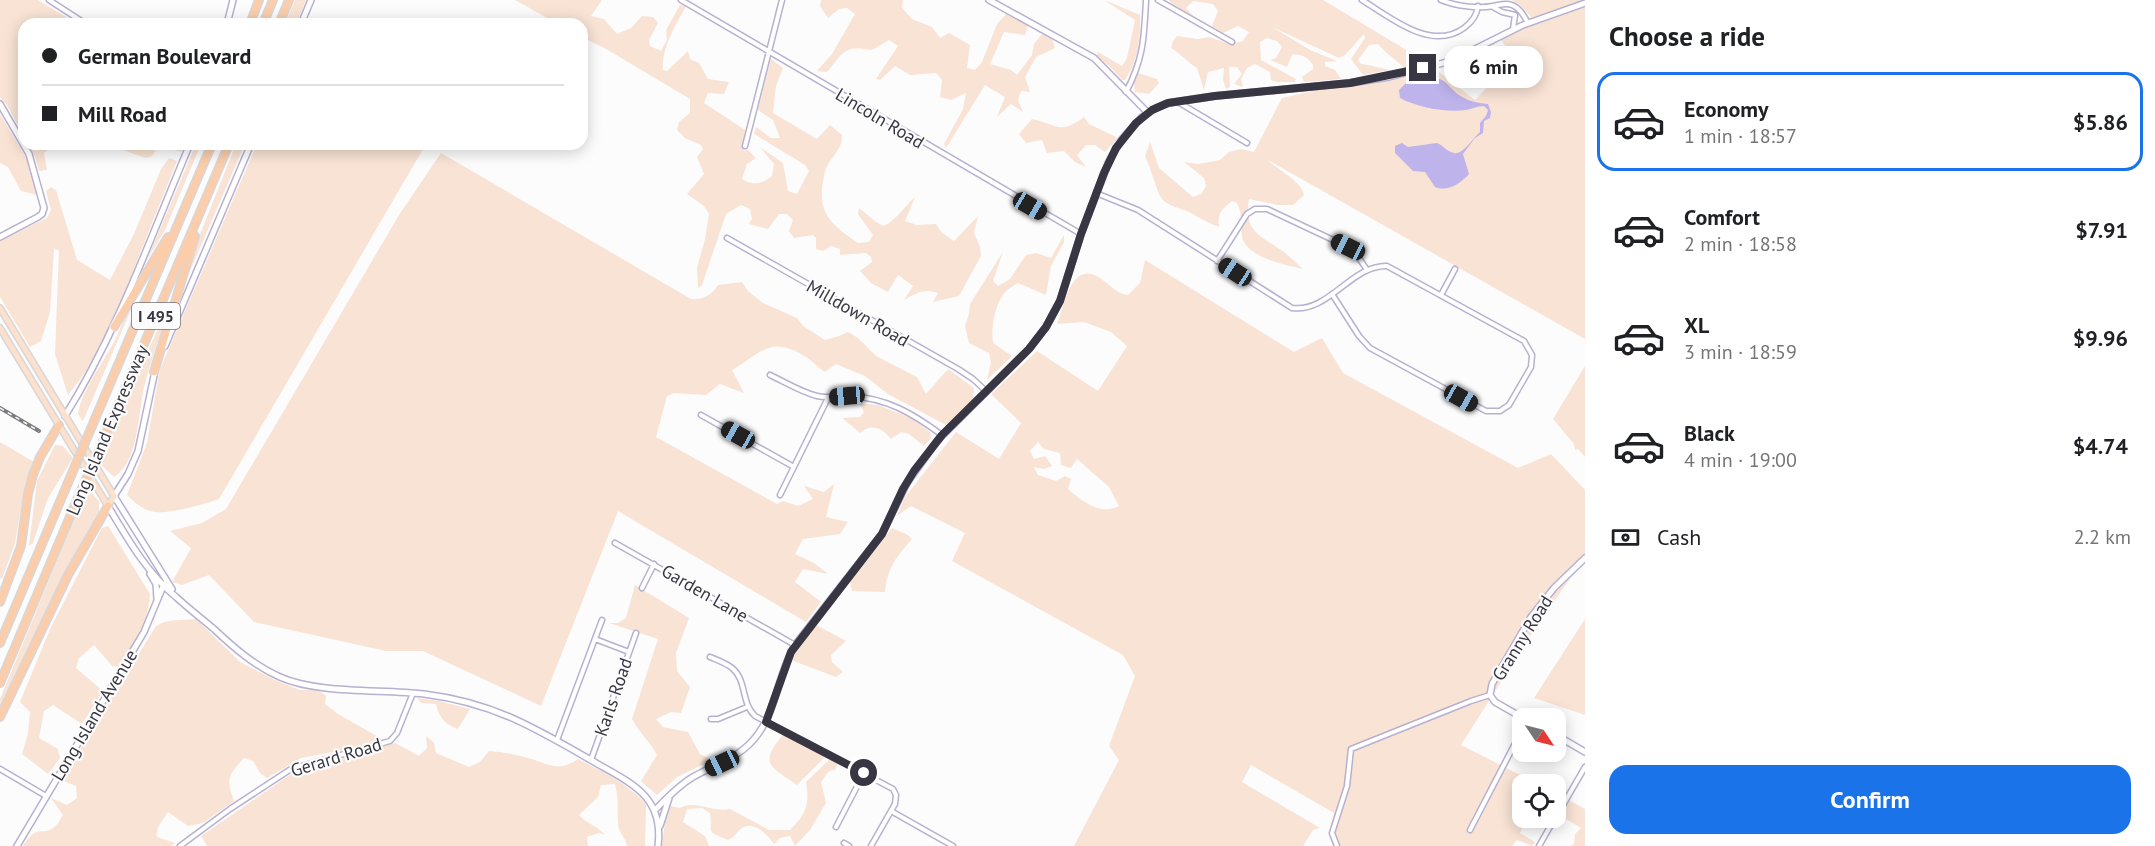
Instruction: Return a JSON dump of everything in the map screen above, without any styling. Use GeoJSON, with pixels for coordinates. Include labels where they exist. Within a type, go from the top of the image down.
{"type":"FeatureCollection","features":[{"type":"Feature","properties":{"kind":"highway"},"geometry":{"type":"LineString","coordinates":[[252,18],[259,0]]}},
{"type":"Feature","properties":{"kind":"highway"},"geometry":{"type":"LineString","coordinates":[[266,18],[273,0]]}},
{"type":"Feature","properties":{"kind":"highway"},"geometry":{"type":"LineString","coordinates":[[282,18],[289,0]]}},
{"type":"Feature","properties":{"kind":"highway","name":"Long Island Expressway"},"geometry":{"type":"LineString","coordinates":[[0,643],[209,150]]}},
{"type":"Feature","properties":{"kind":"highway","name":"Long Island Expressway"},"geometry":{"type":"LineString","coordinates":[[0,682],[226,150]]}},
{"type":"Feature","properties":{"kind":"highway"},"geometry":{"type":"LineString","coordinates":[[154,372],[207,196]]}},
{"type":"Feature","properties":{"kind":"highway"},"geometry":{"type":"LineString","coordinates":[[114,327],[186,206]]}},
{"type":"Feature","properties":{"kind":"highway"},"geometry":{"type":"LineString","coordinates":[[0,602],[21,546],[33,475],[40,457],[59,425]]}},
{"type":"Feature","properties":{"kind":"highway"},"geometry":{"type":"LineString","coordinates":[[0,717],[68,575],[108,506]]}},
{"type":"Feature","properties":{"kind":"main road"},"geometry":{"type":"LineString","coordinates":[[228,18],[233,0]]}},
{"type":"Feature","properties":{"kind":"main road"},"geometry":{"type":"LineString","coordinates":[[304,18],[311,0]]}},
{"type":"Feature","properties":{"kind":"main road"},"geometry":{"type":"LineString","coordinates":[[989,0],[1094,58],[1148,113]]}},
{"type":"Feature","properties":{"kind":"main road"},"geometry":{"type":"LineString","coordinates":[[655,810],[691,778],[728,760],[743,750],[758,735],[766,722],[787,661],[795,645],[882,534],[907,483],[942,435],[1035,342],[1046,327],[1060,301],[1096,193],[1116,148],[1126,134],[1148,113],[1162,105],[1177,102],[1226,94],[1350,83],[1421,67],[1464,56],[1513,29],[1585,3]]}},
{"type":"Feature","properties":{"kind":"main road"},"geometry":{"type":"LineString","coordinates":[[0,104],[18,135]]}},
{"type":"Feature","properties":{"kind":"main road"},"geometry":{"type":"LineString","coordinates":[[0,237],[38,217],[44,208],[27,150]]}},
{"type":"Feature","properties":{"kind":"main road"},"geometry":{"type":"LineString","coordinates":[[59,425],[114,327],[188,150]]}},
{"type":"Feature","properties":{"kind":"main road"},"geometry":{"type":"LineString","coordinates":[[108,506],[128,474],[138,451],[154,372],[248,150]]}},
{"type":"Feature","properties":{"kind":"main road"},"geometry":{"type":"LineString","coordinates":[[0,308],[165,583],[176,597],[247,657],[290,681],[327,687],[413,693],[457,700],[487,707],[518,719],[634,786],[655,810],[659,830]]}},
{"type":"Feature","properties":{"kind":"main road"},"geometry":{"type":"LineString","coordinates":[[0,328],[156,584],[156,606]]}},
{"type":"Feature","properties":{"kind":"main road"},"geometry":{"type":"LineString","coordinates":[[54,398],[66,405],[79,392]]}},
{"type":"Feature","properties":{"kind":"main road"},"geometry":{"type":"LineString","coordinates":[[134,548],[183,602]]}},
{"type":"Feature","properties":{"kind":"main road","name":"Granny Road"},"geometry":{"type":"LineString","coordinates":[[1490,696],[1492,684],[1531,617],[1554,588],[1585,558]]}},
{"type":"Feature","properties":{"kind":"main road","name":"Long Island Avenue"},"geometry":{"type":"LineString","coordinates":[[16,846],[140,640],[165,583]]}},
{"type":"Feature","properties":{"kind":"main road"},"geometry":{"type":"LineString","coordinates":[[156,606],[164,597],[176,597]]}},
{"type":"Feature","properties":{"kind":"main road"},"geometry":{"type":"LineString","coordinates":[[1490,696],[1495,702],[1512,712]]}},
{"type":"Feature","properties":{"kind":"main road"},"geometry":{"type":"LineString","coordinates":[[1566,741],[1585,752]]}},
{"type":"Feature","properties":{"kind":"main road"},"geometry":{"type":"LineString","coordinates":[[658,846],[665,805],[671,794]]}},
{"type":"Feature","properties":{"kind":"street"},"geometry":{"type":"LineString","coordinates":[[49,0],[77,18]]}},
{"type":"Feature","properties":{"kind":"street","name":"Lincoln Road"},"geometry":{"type":"LineString","coordinates":[[681,0],[1081,234]]}},
{"type":"Feature","properties":{"kind":"street"},"geometry":{"type":"LineString","coordinates":[[745,146],[782,0]]}},
{"type":"Feature","properties":{"kind":"street"},"geometry":{"type":"LineString","coordinates":[[1126,92],[1137,70],[1143,47],[1146,0]]}},
{"type":"Feature","properties":{"kind":"street"},"geometry":{"type":"LineString","coordinates":[[1158,0],[1232,42]]}},
{"type":"Feature","properties":{"kind":"street"},"geometry":{"type":"LineString","coordinates":[[1362,0],[1416,32],[1436,37],[1448,36],[1464,28],[1475,18],[1478,6]]}},
{"type":"Feature","properties":{"kind":"street"},"geometry":{"type":"LineString","coordinates":[[1441,0],[1458,5],[1511,4],[1518,9],[1526,24]]}},
{"type":"Feature","properties":{"kind":"street"},"geometry":{"type":"LineString","coordinates":[[1492,6],[1502,12],[1515,15],[1526,24]]}},
{"type":"Feature","properties":{"kind":"street"},"geometry":{"type":"LineString","coordinates":[[1513,29],[1515,15]]}},
{"type":"Feature","properties":{"kind":"street"},"geometry":{"type":"LineString","coordinates":[[1177,102],[1247,143]]}},
{"type":"Feature","properties":{"kind":"street"},"geometry":{"type":"LineString","coordinates":[[1096,193],[1138,210],[1292,308],[1309,307],[1367,270],[1387,266],[1521,339],[1527,344],[1532,355],[1532,362],[1511,402],[1505,408],[1496,412],[1482,410],[1370,348],[1359,336],[1332,294]]}},
{"type":"Feature","properties":{"kind":"street"},"geometry":{"type":"LineString","coordinates":[[1217,261],[1247,214],[1256,209],[1267,209],[1348,247],[1357,255],[1367,270]]}},
{"type":"Feature","properties":{"kind":"street","name":"Milldown Road"},"geometry":{"type":"LineString","coordinates":[[727,238],[958,369],[973,378],[986,391]]}},
{"type":"Feature","properties":{"kind":"street"},"geometry":{"type":"LineString","coordinates":[[1441,295],[1455,269]]}},
{"type":"Feature","properties":{"kind":"street"},"geometry":{"type":"LineString","coordinates":[[770,375],[810,394],[828,398],[847,396],[875,399],[912,414],[942,435]]}},
{"type":"Feature","properties":{"kind":"street"},"geometry":{"type":"LineString","coordinates":[[780,495],[828,398]]}},
{"type":"Feature","properties":{"kind":"street"},"geometry":{"type":"LineString","coordinates":[[701,415],[794,466]]}},
{"type":"Feature","properties":{"kind":"street","name":"Garden Lane"},"geometry":{"type":"LineString","coordinates":[[615,543],[795,645]]}},
{"type":"Feature","properties":{"kind":"street"},"geometry":{"type":"LineString","coordinates":[[642,588],[654,564]]}},
{"type":"Feature","properties":{"kind":"street"},"geometry":{"type":"LineString","coordinates":[[557,740],[602,620]]}},
{"type":"Feature","properties":{"kind":"street","name":"Karls Road"},"geometry":{"type":"LineString","coordinates":[[591,760],[636,633]]}},
{"type":"Feature","properties":{"kind":"street"},"geometry":{"type":"LineString","coordinates":[[595,639],[629,652]]}},
{"type":"Feature","properties":{"kind":"street"},"geometry":{"type":"LineString","coordinates":[[710,657],[734,669],[740,680],[747,707],[753,714],[894,791],[896,799],[891,811],[871,846]]}},
{"type":"Feature","properties":{"kind":"street","name":"Gerard Road"},"geometry":{"type":"LineString","coordinates":[[180,846],[291,768],[390,741],[397,733],[413,693]]}},
{"type":"Feature","properties":{"kind":"street"},"geometry":{"type":"LineString","coordinates":[[1337,846],[1332,833],[1347,786],[1351,748],[1443,711],[1490,696]]}},
{"type":"Feature","properties":{"kind":"street"},"geometry":{"type":"LineString","coordinates":[[711,719],[718,719],[747,707]]}},
{"type":"Feature","properties":{"kind":"street"},"geometry":{"type":"LineString","coordinates":[[1470,830],[1512,749]]}},
{"type":"Feature","properties":{"kind":"street"},"geometry":{"type":"LineString","coordinates":[[1566,799],[1585,767]]}},
{"type":"Feature","properties":{"kind":"street"},"geometry":{"type":"LineString","coordinates":[[0,769],[46,795]]}},
{"type":"Feature","properties":{"kind":"street"},"geometry":{"type":"LineString","coordinates":[[836,827],[864,773]]}},
{"type":"Feature","properties":{"kind":"street"},"geometry":{"type":"LineString","coordinates":[[891,811],[953,846]]}},
{"type":"Feature","properties":{"kind":"street"},"geometry":{"type":"LineString","coordinates":[[1539,846],[1549,828]]}},
{"type":"Feature","properties":{"kind":"shaded area"},"geometry":{"type":"Polygon","coordinates":[[[0,0],[38,0],[67,18],[18,18],[18,126],[0,97],[0,0]]]}},
{"type":"Feature","properties":{"kind":"shaded area"},"geometry":{"type":"Polygon","coordinates":[[[295,0],[306,0],[298,18],[288,18],[295,0]]]}},
{"type":"Feature","properties":{"kind":"shaded area"},"geometry":{"type":"Polygon","coordinates":[[[515,0],[602,0],[591,16],[604,19],[617,34],[631,28],[642,16],[653,17],[658,23],[649,40],[650,46],[661,51],[667,40],[666,30],[680,5],[686,6],[664,53],[663,70],[667,71],[688,51],[690,59],[699,63],[708,79],[729,82],[724,94],[708,93],[704,103],[745,130],[744,151],[748,150],[756,158],[747,164],[742,179],[750,183],[757,183],[772,176],[774,164],[760,147],[783,163],[788,191],[797,194],[809,171],[805,165],[754,134],[756,127],[771,138],[780,138],[773,120],[758,110],[771,59],[783,68],[776,86],[773,113],[817,139],[830,125],[842,135],[839,148],[825,170],[822,193],[829,219],[849,237],[858,243],[869,242],[873,235],[858,214],[859,208],[884,226],[915,197],[905,221],[917,225],[936,224],[941,232],[954,241],[978,216],[974,233],[981,256],[959,296],[933,302],[938,293],[924,291],[904,300],[913,286],[898,275],[888,292],[871,283],[860,271],[872,262],[871,257],[866,253],[840,255],[840,249],[831,246],[823,251],[816,249],[816,238],[813,235],[794,238],[789,231],[793,220],[787,214],[779,214],[768,229],[749,224],[752,219],[750,209],[741,205],[726,214],[702,285],[698,288],[697,268],[709,214],[704,206],[687,194],[704,174],[697,157],[703,149],[701,145],[685,138],[677,130],[679,122],[690,113],[690,99],[588,40],[588,18],[547,18],[515,0]]]}},
{"type":"Feature","properties":{"kind":"shaded area"},"geometry":{"type":"Polygon","coordinates":[[[821,0],[903,0],[902,8],[912,19],[932,27],[940,38],[949,33],[970,45],[967,68],[975,70],[982,62],[997,24],[1007,13],[1028,25],[1025,35],[1004,32],[990,64],[1011,70],[1017,75],[1032,55],[1034,44],[1042,34],[1052,38],[1055,48],[1036,57],[1025,77],[1030,92],[1021,91],[1018,100],[1023,112],[1011,104],[997,117],[1005,97],[985,85],[946,148],[944,144],[963,109],[966,93],[951,100],[940,97],[942,80],[936,73],[910,75],[895,66],[880,80],[876,79],[898,46],[889,40],[872,50],[850,49],[841,55],[827,72],[817,71],[832,54],[855,14],[847,8],[839,9],[828,18],[820,6],[821,0]]]}},
{"type":"Feature","properties":{"kind":"shaded area"},"geometry":{"type":"Polygon","coordinates":[[[1104,0],[1140,15],[1138,49],[1125,80],[1122,80],[1109,66],[1096,57],[1098,52],[1122,66],[1127,58],[1135,20],[1104,0]]]}},
{"type":"Feature","properties":{"kind":"shaded area"},"geometry":{"type":"Polygon","coordinates":[[[1169,0],[1323,0],[1428,63],[1455,55],[1531,17],[1512,0],[1585,0],[1585,339],[1268,160],[1298,184],[1304,195],[1293,205],[1278,205],[1249,199],[1248,210],[1251,225],[1260,236],[1284,252],[1303,269],[1267,259],[1250,249],[1242,236],[1241,215],[1237,203],[1232,201],[1223,209],[1219,218],[1219,227],[1166,202],[1160,196],[1145,156],[1150,142],[1159,168],[1193,197],[1201,194],[1206,186],[1204,178],[1184,162],[1198,164],[1220,160],[1229,152],[1241,149],[1254,152],[1282,98],[1408,69],[1405,69],[1378,44],[1369,45],[1358,60],[1361,64],[1390,70],[1363,75],[1351,59],[1365,38],[1364,34],[1345,55],[1339,58],[1272,27],[1310,50],[1337,61],[1325,62],[1325,66],[1335,70],[1341,79],[1304,82],[1302,77],[1313,69],[1311,62],[1298,55],[1292,55],[1287,67],[1270,60],[1276,58],[1282,47],[1277,41],[1267,38],[1260,42],[1261,60],[1296,79],[1295,82],[1271,80],[1270,72],[1255,64],[1247,68],[1241,79],[1243,87],[1234,84],[1242,74],[1237,67],[1229,67],[1230,87],[1226,89],[1223,80],[1224,68],[1208,72],[1204,90],[1197,68],[1171,48],[1173,41],[1177,36],[1198,39],[1209,37],[1230,44],[1243,41],[1249,32],[1238,26],[1223,33],[1212,26],[1218,11],[1213,4],[1193,1],[1186,8],[1195,18],[1169,0]],[[1500,38],[1434,68],[1475,100],[1514,59],[1500,38]]]}},
{"type":"Feature","properties":{"kind":"shaded area"},"geometry":{"type":"Polygon","coordinates":[[[1138,73],[1157,79],[1159,83],[1149,94],[1135,92],[1134,83],[1138,73]]]}},
{"type":"Feature","properties":{"kind":"shaded area"},"geometry":{"type":"Polygon","coordinates":[[[1433,77],[1442,80],[1465,99],[1488,104],[1491,112],[1490,118],[1484,121],[1483,133],[1475,138],[1463,154],[1469,174],[1458,184],[1449,188],[1435,187],[1425,172],[1413,171],[1395,153],[1395,146],[1402,143],[1408,147],[1437,143],[1457,153],[1480,132],[1480,123],[1488,110],[1484,106],[1479,106],[1458,111],[1441,110],[1414,104],[1400,98],[1399,90],[1408,81],[1433,77]]]}},
{"type":"Feature","properties":{"kind":"shaded area"},"geometry":{"type":"Polygon","coordinates":[[[0,114],[18,144],[18,150],[21,150],[28,161],[38,195],[21,191],[8,167],[0,163],[0,114]]]}},
{"type":"Feature","properties":{"kind":"shaded area"},"geometry":{"type":"Polygon","coordinates":[[[1084,117],[1089,124],[1118,138],[1105,152],[1095,145],[1086,145],[1077,155],[1086,167],[1075,162],[1064,151],[1047,153],[1042,140],[1026,143],[1019,134],[1032,119],[1064,127],[1084,117]]]}},
{"type":"Feature","properties":{"kind":"shaded area"},"geometry":{"type":"Polygon","coordinates":[[[31,150],[47,150],[44,153],[47,170],[39,171],[31,150]]]}},
{"type":"Feature","properties":{"kind":"shaded area"},"geometry":{"type":"Polygon","coordinates":[[[123,150],[156,150],[152,156],[146,158],[123,150]]]}},
{"type":"Feature","properties":{"kind":"shaded area"},"geometry":{"type":"Polygon","coordinates":[[[193,150],[198,150],[165,230],[147,260],[193,150]]]}},
{"type":"Feature","properties":{"kind":"shaded area"},"geometry":{"type":"Polygon","coordinates":[[[234,150],[242,150],[180,294],[193,252],[234,150]]]}},
{"type":"Feature","properties":{"kind":"shaded area"},"geometry":{"type":"Polygon","coordinates":[[[254,150],[423,150],[219,499],[178,510],[155,512],[139,506],[127,495],[147,443],[160,369],[254,150]]]}},
{"type":"Feature","properties":{"kind":"shaded area"},"geometry":{"type":"Polygon","coordinates":[[[441,153],[691,299],[707,296],[718,285],[742,282],[748,291],[763,303],[797,318],[803,326],[825,340],[848,332],[858,338],[876,356],[917,377],[926,394],[948,369],[974,388],[973,400],[946,425],[888,394],[865,376],[836,364],[825,372],[794,351],[784,347],[775,347],[767,348],[732,370],[744,393],[720,384],[706,395],[674,393],[667,396],[656,437],[777,504],[783,501],[798,506],[813,499],[804,486],[824,492],[834,484],[826,517],[848,522],[840,534],[803,539],[795,554],[814,563],[828,574],[803,569],[795,582],[821,602],[806,622],[618,511],[541,706],[423,651],[386,651],[254,622],[209,575],[182,585],[172,582],[191,548],[170,531],[202,523],[226,509],[399,215],[441,153]]]}},
{"type":"Feature","properties":{"kind":"shaded area"},"geometry":{"type":"Polygon","coordinates":[[[169,158],[177,161],[122,298],[96,358],[68,395],[55,354],[59,250],[54,249],[50,312],[41,341],[30,347],[0,297],[0,241],[47,218],[51,210],[46,191],[51,187],[56,190],[77,260],[110,280],[134,234],[161,169],[169,158]]]}},
{"type":"Feature","properties":{"kind":"shaded area"},"geometry":{"type":"Polygon","coordinates":[[[1064,235],[1064,242],[1051,266],[1046,295],[1018,283],[1006,291],[1000,300],[994,318],[993,343],[1012,356],[987,380],[991,362],[989,353],[969,343],[965,326],[970,304],[1003,252],[993,281],[998,286],[1010,279],[1026,255],[1036,253],[1051,258],[1064,235]]]}},
{"type":"Feature","properties":{"kind":"shaded area"},"geometry":{"type":"Polygon","coordinates":[[[1145,260],[1294,352],[1322,338],[1343,373],[1518,468],[1551,454],[1585,490],[1585,558],[1537,625],[1461,745],[1518,774],[1512,774],[1512,828],[1522,828],[1520,833],[1535,842],[1532,846],[1517,840],[1512,846],[1333,846],[1329,835],[1334,813],[1251,765],[1242,782],[1320,828],[1313,830],[1303,846],[1074,846],[1119,760],[1109,746],[1135,676],[1123,655],[952,561],[965,533],[911,506],[897,516],[905,497],[956,432],[999,459],[1021,423],[991,394],[1037,351],[1098,391],[1127,346],[1111,332],[1084,322],[1057,324],[1072,285],[1084,274],[1093,275],[1118,292],[1128,295],[1140,283],[1145,260]],[[1038,442],[1030,451],[1034,459],[1045,456],[1052,466],[1044,469],[1034,467],[1038,475],[1056,481],[1065,476],[1071,479],[1068,489],[1092,506],[1112,509],[1119,506],[1109,487],[1077,459],[1071,468],[1061,465],[1060,453],[1044,449],[1038,442]]]}},
{"type":"Feature","properties":{"kind":"shaded area"},"geometry":{"type":"Polygon","coordinates":[[[135,299],[83,421],[78,414],[80,404],[135,299]]]}},
{"type":"Feature","properties":{"kind":"shaded area"},"geometry":{"type":"Polygon","coordinates":[[[161,322],[164,324],[144,387],[133,449],[122,470],[114,477],[100,464],[103,449],[161,322]]]}},
{"type":"Feature","properties":{"kind":"shaded area"},"geometry":{"type":"Polygon","coordinates":[[[1585,366],[1585,457],[1578,449],[1575,450],[1574,444],[1553,419],[1585,366]]]}},
{"type":"Feature","properties":{"kind":"shaded area"},"geometry":{"type":"Polygon","coordinates":[[[859,403],[878,405],[911,418],[930,432],[931,438],[924,446],[909,434],[901,432],[891,439],[877,428],[869,428],[860,433],[842,418],[860,417],[864,412],[859,403]]]}},
{"type":"Feature","properties":{"kind":"shaded area"},"geometry":{"type":"Polygon","coordinates":[[[0,442],[34,462],[22,503],[15,543],[2,579],[0,578],[0,442]]]}},
{"type":"Feature","properties":{"kind":"shaded area"},"geometry":{"type":"Polygon","coordinates":[[[55,445],[63,446],[73,458],[48,498],[33,543],[29,546],[37,481],[55,445]]]}},
{"type":"Feature","properties":{"kind":"shaded area"},"geometry":{"type":"Polygon","coordinates":[[[87,488],[99,501],[99,513],[59,588],[0,711],[0,699],[87,488]]]}},
{"type":"Feature","properties":{"kind":"shaded area"},"geometry":{"type":"Polygon","coordinates":[[[108,526],[150,594],[147,614],[140,632],[120,667],[112,666],[94,645],[79,658],[76,668],[103,691],[82,724],[53,705],[44,711],[39,738],[58,749],[60,758],[48,774],[22,754],[28,733],[30,712],[20,702],[51,627],[102,528],[108,526]]]}},
{"type":"Feature","properties":{"kind":"shaded area"},"geometry":{"type":"Polygon","coordinates":[[[892,528],[912,539],[894,563],[888,576],[885,592],[852,591],[850,582],[892,528]]]}},
{"type":"Feature","properties":{"kind":"shaded area"},"geometry":{"type":"Polygon","coordinates":[[[635,585],[689,618],[676,653],[677,671],[690,687],[681,713],[671,712],[656,719],[663,727],[688,732],[700,754],[712,760],[677,777],[657,795],[641,781],[657,755],[632,719],[658,639],[609,623],[618,623],[626,618],[635,585]]]}},
{"type":"Feature","properties":{"kind":"shaded area"},"geometry":{"type":"Polygon","coordinates":[[[196,619],[240,662],[300,690],[318,690],[326,696],[325,704],[338,714],[382,739],[365,746],[301,758],[267,778],[260,773],[253,761],[244,758],[232,773],[229,782],[234,801],[203,823],[188,826],[168,812],[157,830],[157,837],[175,843],[171,846],[23,846],[36,832],[50,830],[63,815],[51,798],[67,805],[77,798],[76,786],[61,780],[156,626],[170,621],[196,619]]]}},
{"type":"Feature","properties":{"kind":"shaded area"},"geometry":{"type":"Polygon","coordinates":[[[1585,619],[1585,715],[1534,698],[1585,619]]]}},
{"type":"Feature","properties":{"kind":"shaded area"},"geometry":{"type":"Polygon","coordinates":[[[816,625],[846,641],[831,655],[832,662],[843,672],[836,677],[791,660],[816,625]]]}},
{"type":"Feature","properties":{"kind":"shaded area"},"geometry":{"type":"Polygon","coordinates":[[[417,698],[470,709],[458,729],[443,720],[436,704],[421,703],[417,698]]]}},
{"type":"Feature","properties":{"kind":"shaded area"},"geometry":{"type":"Polygon","coordinates":[[[784,733],[826,756],[797,785],[779,773],[770,763],[771,751],[784,733]]]}},
{"type":"Feature","properties":{"kind":"shaded area"},"geometry":{"type":"Polygon","coordinates":[[[426,736],[434,743],[436,753],[469,767],[480,762],[489,751],[518,755],[553,766],[564,766],[578,759],[623,784],[646,804],[645,846],[627,846],[618,827],[615,784],[601,785],[598,797],[579,815],[605,835],[599,833],[587,837],[588,846],[207,846],[201,836],[297,770],[395,743],[419,756],[427,748],[426,736]]]}},
{"type":"Feature","properties":{"kind":"shaded area"},"geometry":{"type":"Polygon","coordinates":[[[831,758],[838,762],[835,770],[829,771],[821,782],[826,803],[810,830],[795,846],[790,836],[780,838],[774,844],[765,833],[751,826],[742,828],[728,840],[715,835],[711,831],[710,813],[702,808],[687,809],[683,822],[705,836],[709,846],[662,846],[667,805],[679,808],[698,805],[723,810],[730,809],[769,830],[790,830],[806,809],[806,782],[831,758]]]}},
{"type":"Feature","properties":{"kind":"shaded area"},"geometry":{"type":"Polygon","coordinates":[[[1566,799],[1585,809],[1585,846],[1571,846],[1574,844],[1575,834],[1581,828],[1566,819],[1566,799]]]}},
{"type":"Feature","properties":{"kind":"railway"},"geometry":{"type":"LineString","coordinates":[[0,408],[39,431]]}},
{"type":"Feature","properties":{"kind":"route"},"geometry":{"type":"LineString","coordinates":[[864,773],[766,722],[787,661],[798,640],[882,534],[907,483],[937,441],[1029,349],[1046,327],[1060,301],[1081,234],[1104,173],[1126,134],[1148,113],[1168,103],[1305,86],[1350,83],[1389,77],[1423,68]]}}]}
